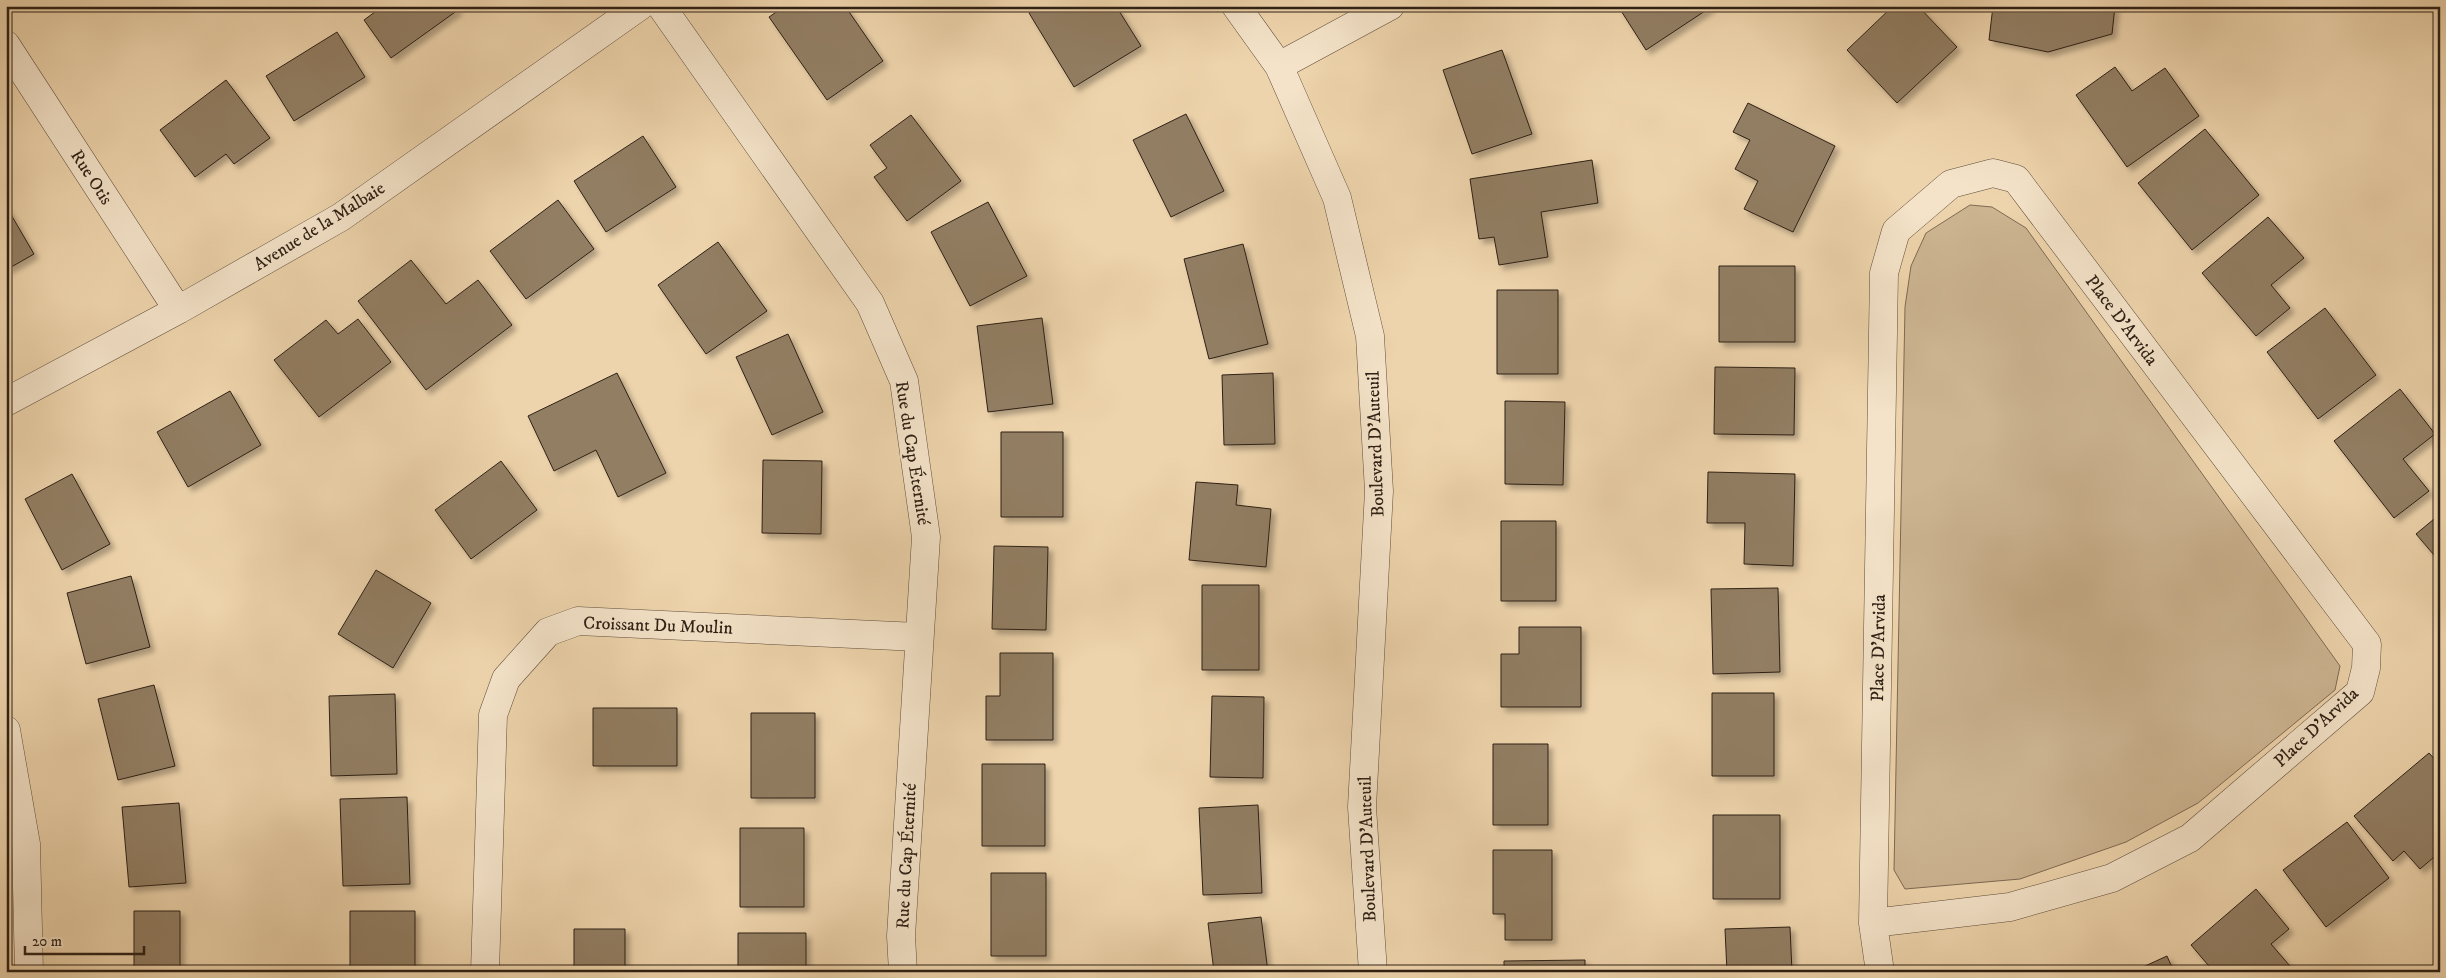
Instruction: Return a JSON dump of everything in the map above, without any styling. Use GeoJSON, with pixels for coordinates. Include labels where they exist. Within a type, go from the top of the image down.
{"type":"FeatureCollection","features":[{"type":"Feature","properties":{"kind":"street","name":"Avenue de la Malbaie"},"geometry":{"type":"LineString","coordinates":[[6,402],[178,310],[341,217],[640,6]]}},
{"type":"Feature","properties":{"kind":"street","name":"Rue du Cap Éternité"},"geometry":{"type":"LineString","coordinates":[[661,6],[870,303],[904,382],[926,537],[918,637],[901,936],[903,972]]}},
{"type":"Feature","properties":{"kind":"street","name":"Boulevard D'Auteuil"},"geometry":{"type":"LineString","coordinates":[[1236,6],[1279,66],[1337,198],[1370,336],[1380,491],[1362,807],[1373,972]]}},
{"type":"Feature","properties":{"kind":"street"},"geometry":{"type":"LineString","coordinates":[[1279,66],[1390,6]]}},
{"type":"Feature","properties":{"kind":"street","name":"Rue Otis"},"geometry":{"type":"LineString","coordinates":[[6,45],[178,310]]}},
{"type":"Feature","properties":{"kind":"street","name":"Place D'Arvida"},"geometry":{"type":"LineString","coordinates":[[1873,923],[2010,907],[2112,878],[2190,838],[2360,692],[2366,668],[2366,644],[2016,179],[1993,173],[1951,184],[1896,231],[1884,273],[1873,923],[1880,972]]}},
{"type":"Feature","properties":{"kind":"street","name":"Croissant Du Moulin"},"geometry":{"type":"LineString","coordinates":[[485,972],[493,715],[506,679],[548,632],[578,620],[918,637]]}},
{"type":"Feature","properties":{"kind":"street"},"geometry":{"type":"LineString","coordinates":[[6,730],[26,844],[29,972]]}},
{"type":"Feature","properties":{"kind":"shaded area"},"geometry":{"type":"Polygon","coordinates":[[[1970,205],[1992,207],[2026,228],[2340,666],[2335,690],[2198,803],[2126,842],[2020,879],[1905,889],[1894,870],[1905,307],[1911,266],[1926,233],[1970,205]]]}},
{"type":"Feature","properties":{"kind":"building"},"geometry":{"type":"Polygon","coordinates":[[[383,6],[455,6],[458,10],[391,58],[364,20],[383,6]]]}},
{"type":"Feature","properties":{"kind":"building"},"geometry":{"type":"Polygon","coordinates":[[[785,6],[845,6],[883,61],[827,100],[769,17],[785,6]]]}},
{"type":"Feature","properties":{"kind":"building"},"geometry":{"type":"Polygon","coordinates":[[[1041,6],[1116,6],[1141,46],[1074,87],[1029,13],[1041,6]]]}},
{"type":"Feature","properties":{"kind":"building"},"geometry":{"type":"Polygon","coordinates":[[[1618,6],[1710,6],[1711,7],[1646,50],[1618,6]]]}},
{"type":"Feature","properties":{"kind":"building"},"geometry":{"type":"Polygon","coordinates":[[[1893,6],[1918,6],[1957,47],[1897,103],[1847,50],[1893,6]]]}},
{"type":"Feature","properties":{"kind":"building"},"geometry":{"type":"Polygon","coordinates":[[[1993,6],[2115,6],[2112,34],[2048,52],[1989,40],[1993,6]]]}},
{"type":"Feature","properties":{"kind":"building"},"geometry":{"type":"Polygon","coordinates":[[[337,32],[365,77],[294,121],[266,76],[337,32]]]}},
{"type":"Feature","properties":{"kind":"building"},"geometry":{"type":"Polygon","coordinates":[[[1502,50],[1532,134],[1472,154],[1443,70],[1502,50]]]}},
{"type":"Feature","properties":{"kind":"building"},"geometry":{"type":"Polygon","coordinates":[[[2115,67],[2132,91],[2165,68],[2199,116],[2127,167],[2076,95],[2115,67]]]}},
{"type":"Feature","properties":{"kind":"building"},"geometry":{"type":"Polygon","coordinates":[[[226,80],[270,138],[234,164],[226,154],[195,177],[160,130],[226,80]]]}},
{"type":"Feature","properties":{"kind":"building"},"geometry":{"type":"Polygon","coordinates":[[[1748,103],[1835,146],[1793,232],[1744,209],[1758,181],[1735,169],[1750,140],[1733,132],[1748,103]]]}},
{"type":"Feature","properties":{"kind":"building"},"geometry":{"type":"Polygon","coordinates":[[[1186,114],[1224,191],[1171,217],[1133,140],[1186,114]]]}},
{"type":"Feature","properties":{"kind":"building"},"geometry":{"type":"Polygon","coordinates":[[[911,115],[961,181],[907,221],[874,177],[887,168],[870,145],[911,115]]]}},
{"type":"Feature","properties":{"kind":"building"},"geometry":{"type":"Polygon","coordinates":[[[2205,129],[2259,195],[2192,250],[2138,183],[2205,129]]]}},
{"type":"Feature","properties":{"kind":"building"},"geometry":{"type":"Polygon","coordinates":[[[643,136],[676,187],[606,232],[574,181],[643,136]]]}},
{"type":"Feature","properties":{"kind":"building"},"geometry":{"type":"Polygon","coordinates":[[[1592,160],[1598,203],[1541,212],[1548,257],[1499,265],[1494,237],[1479,239],[1470,179],[1592,160]]]}},
{"type":"Feature","properties":{"kind":"building"},"geometry":{"type":"Polygon","coordinates":[[[558,200],[594,249],[526,299],[490,251],[558,200]]]}},
{"type":"Feature","properties":{"kind":"building"},"geometry":{"type":"Polygon","coordinates":[[[988,202],[1027,276],[970,306],[931,232],[988,202]]]}},
{"type":"Feature","properties":{"kind":"building"},"geometry":{"type":"Polygon","coordinates":[[[6,206],[34,254],[6,270],[6,206]]]}},
{"type":"Feature","properties":{"kind":"building"},"geometry":{"type":"Polygon","coordinates":[[[2268,217],[2304,258],[2271,285],[2290,308],[2256,336],[2202,273],[2268,217]]]}},
{"type":"Feature","properties":{"kind":"building"},"geometry":{"type":"Polygon","coordinates":[[[718,242],[767,311],[706,354],[658,285],[718,242]]]}},
{"type":"Feature","properties":{"kind":"building"},"geometry":{"type":"Polygon","coordinates":[[[1243,244],[1268,344],[1209,359],[1184,259],[1243,244]]]}},
{"type":"Feature","properties":{"kind":"building"},"geometry":{"type":"Polygon","coordinates":[[[411,260],[446,304],[478,280],[512,325],[426,390],[358,301],[411,260]]]}},
{"type":"Feature","properties":{"kind":"building"},"geometry":{"type":"Polygon","coordinates":[[[1719,266],[1795,266],[1795,342],[1719,342],[1719,266]]]}},
{"type":"Feature","properties":{"kind":"building"},"geometry":{"type":"Polygon","coordinates":[[[1497,290],[1558,290],[1558,374],[1497,374],[1497,290]]]}},
{"type":"Feature","properties":{"kind":"building"},"geometry":{"type":"Polygon","coordinates":[[[2325,308],[2376,375],[2318,419],[2267,352],[2325,308]]]}},
{"type":"Feature","properties":{"kind":"building"},"geometry":{"type":"Polygon","coordinates":[[[1042,318],[1053,404],[988,412],[977,326],[1042,318]]]}},
{"type":"Feature","properties":{"kind":"building"},"geometry":{"type":"Polygon","coordinates":[[[358,319],[391,362],[319,417],[274,360],[326,320],[338,334],[358,319]]]}},
{"type":"Feature","properties":{"kind":"building"},"geometry":{"type":"Polygon","coordinates":[[[788,334],[823,412],[772,435],[736,357],[788,334]]]}},
{"type":"Feature","properties":{"kind":"building"},"geometry":{"type":"Polygon","coordinates":[[[1715,367],[1795,368],[1794,435],[1714,434],[1715,367]]]}},
{"type":"Feature","properties":{"kind":"building"},"geometry":{"type":"Polygon","coordinates":[[[617,373],[666,473],[618,497],[596,450],[554,471],[528,416],[617,373]]]}},
{"type":"Feature","properties":{"kind":"building"},"geometry":{"type":"Polygon","coordinates":[[[1273,373],[1275,444],[1224,445],[1222,375],[1273,373]]]}},
{"type":"Feature","properties":{"kind":"building"},"geometry":{"type":"Polygon","coordinates":[[[2400,389],[2435,434],[2403,459],[2429,491],[2394,518],[2334,441],[2400,389]]]}},
{"type":"Feature","properties":{"kind":"building"},"geometry":{"type":"Polygon","coordinates":[[[230,391],[261,445],[188,487],[157,432],[230,391]]]}},
{"type":"Feature","properties":{"kind":"building"},"geometry":{"type":"Polygon","coordinates":[[[1505,401],[1565,402],[1563,485],[1505,484],[1505,401]]]}},
{"type":"Feature","properties":{"kind":"building"},"geometry":{"type":"Polygon","coordinates":[[[1001,432],[1063,432],[1063,517],[1001,517],[1001,432]]]}},
{"type":"Feature","properties":{"kind":"building"},"geometry":{"type":"Polygon","coordinates":[[[763,460],[822,461],[821,534],[762,533],[763,460]]]}},
{"type":"Feature","properties":{"kind":"building"},"geometry":{"type":"Polygon","coordinates":[[[501,461],[537,510],[471,559],[435,510],[501,461]]]}},
{"type":"Feature","properties":{"kind":"building"},"geometry":{"type":"Polygon","coordinates":[[[1708,472],[1795,474],[1793,566],[1744,564],[1745,523],[1707,523],[1708,472]]]}},
{"type":"Feature","properties":{"kind":"building"},"geometry":{"type":"Polygon","coordinates":[[[72,474],[110,544],[62,570],[25,499],[72,474]]]}},
{"type":"Feature","properties":{"kind":"building"},"geometry":{"type":"Polygon","coordinates":[[[1196,482],[1238,485],[1236,505],[1271,509],[1266,567],[1189,560],[1196,482]]]}},
{"type":"Feature","properties":{"kind":"building"},"geometry":{"type":"Polygon","coordinates":[[[2440,514],[2440,562],[2416,534],[2440,514]]]}},
{"type":"Feature","properties":{"kind":"building"},"geometry":{"type":"Polygon","coordinates":[[[1501,521],[1556,521],[1556,601],[1501,601],[1501,521]]]}},
{"type":"Feature","properties":{"kind":"building"},"geometry":{"type":"Polygon","coordinates":[[[994,546],[1048,547],[1046,630],[992,629],[994,546]]]}},
{"type":"Feature","properties":{"kind":"building"},"geometry":{"type":"Polygon","coordinates":[[[376,570],[431,603],[393,668],[338,634],[376,570]]]}},
{"type":"Feature","properties":{"kind":"building"},"geometry":{"type":"Polygon","coordinates":[[[131,576],[150,647],[86,664],[67,593],[131,576]]]}},
{"type":"Feature","properties":{"kind":"building"},"geometry":{"type":"Polygon","coordinates":[[[1202,585],[1259,585],[1259,670],[1202,670],[1202,585]]]}},
{"type":"Feature","properties":{"kind":"building"},"geometry":{"type":"Polygon","coordinates":[[[1778,588],[1780,672],[1713,674],[1711,589],[1778,588]]]}},
{"type":"Feature","properties":{"kind":"building"},"geometry":{"type":"Polygon","coordinates":[[[1519,627],[1581,627],[1581,707],[1501,707],[1501,654],[1519,654],[1519,627]]]}},
{"type":"Feature","properties":{"kind":"building"},"geometry":{"type":"Polygon","coordinates":[[[1000,653],[1053,653],[1053,740],[986,740],[986,696],[1000,696],[1000,653]]]}},
{"type":"Feature","properties":{"kind":"building"},"geometry":{"type":"Polygon","coordinates":[[[154,685],[175,766],[118,780],[98,699],[154,685]]]}},
{"type":"Feature","properties":{"kind":"building"},"geometry":{"type":"Polygon","coordinates":[[[1712,693],[1774,693],[1774,776],[1712,776],[1712,693]]]}},
{"type":"Feature","properties":{"kind":"building"},"geometry":{"type":"Polygon","coordinates":[[[395,694],[397,774],[331,776],[329,696],[395,694]]]}},
{"type":"Feature","properties":{"kind":"building"},"geometry":{"type":"Polygon","coordinates":[[[1212,696],[1264,697],[1263,778],[1210,777],[1212,696]]]}},
{"type":"Feature","properties":{"kind":"building"},"geometry":{"type":"Polygon","coordinates":[[[593,708],[677,708],[677,766],[593,766],[593,708]]]}},
{"type":"Feature","properties":{"kind":"building"},"geometry":{"type":"Polygon","coordinates":[[[751,713],[815,713],[815,798],[751,798],[751,713]]]}},
{"type":"Feature","properties":{"kind":"building"},"geometry":{"type":"Polygon","coordinates":[[[1493,744],[1548,744],[1548,825],[1493,825],[1493,744]]]}},
{"type":"Feature","properties":{"kind":"building"},"geometry":{"type":"Polygon","coordinates":[[[2429,753],[2440,765],[2440,852],[2420,869],[2404,851],[2393,861],[2354,816],[2429,753]]]}},
{"type":"Feature","properties":{"kind":"building"},"geometry":{"type":"Polygon","coordinates":[[[982,764],[1045,764],[1045,846],[982,846],[982,764]]]}},
{"type":"Feature","properties":{"kind":"building"},"geometry":{"type":"Polygon","coordinates":[[[407,797],[410,884],[343,886],[340,799],[407,797]]]}},
{"type":"Feature","properties":{"kind":"building"},"geometry":{"type":"Polygon","coordinates":[[[179,803],[186,883],[129,887],[122,807],[179,803]]]}},
{"type":"Feature","properties":{"kind":"building"},"geometry":{"type":"Polygon","coordinates":[[[1258,805],[1262,893],[1203,895],[1199,808],[1258,805]]]}},
{"type":"Feature","properties":{"kind":"building"},"geometry":{"type":"Polygon","coordinates":[[[1713,815],[1780,815],[1780,899],[1713,899],[1713,815]]]}},
{"type":"Feature","properties":{"kind":"building"},"geometry":{"type":"Polygon","coordinates":[[[2347,822],[2389,878],[2326,927],[2283,870],[2347,822]]]}},
{"type":"Feature","properties":{"kind":"building"},"geometry":{"type":"Polygon","coordinates":[[[740,828],[804,828],[804,907],[740,907],[740,828]]]}},
{"type":"Feature","properties":{"kind":"building"},"geometry":{"type":"Polygon","coordinates":[[[1493,850],[1552,850],[1552,940],[1505,940],[1505,914],[1493,914],[1493,850]]]}},
{"type":"Feature","properties":{"kind":"building"},"geometry":{"type":"Polygon","coordinates":[[[991,873],[1046,873],[1046,956],[991,956],[991,873]]]}},
{"type":"Feature","properties":{"kind":"building"},"geometry":{"type":"Polygon","coordinates":[[[2256,889],[2289,929],[2271,944],[2290,966],[2284,972],[2214,972],[2191,945],[2256,889]]]}},
{"type":"Feature","properties":{"kind":"building"},"geometry":{"type":"Polygon","coordinates":[[[134,911],[180,911],[180,972],[134,972],[134,911]]]}},
{"type":"Feature","properties":{"kind":"building"},"geometry":{"type":"Polygon","coordinates":[[[350,911],[415,911],[415,972],[350,972],[350,911]]]}},
{"type":"Feature","properties":{"kind":"building"},"geometry":{"type":"Polygon","coordinates":[[[1261,917],[1268,972],[1214,972],[1208,923],[1261,917]]]}},
{"type":"Feature","properties":{"kind":"building"},"geometry":{"type":"Polygon","coordinates":[[[1790,927],[1792,972],[1727,972],[1725,929],[1790,927]]]}},
{"type":"Feature","properties":{"kind":"building"},"geometry":{"type":"Polygon","coordinates":[[[574,929],[625,929],[625,972],[574,972],[574,929]]]}},
{"type":"Feature","properties":{"kind":"building"},"geometry":{"type":"Polygon","coordinates":[[[738,933],[806,933],[806,968],[789,968],[789,972],[738,972],[738,933]]]}},
{"type":"Feature","properties":{"kind":"building"},"geometry":{"type":"Polygon","coordinates":[[[2167,956],[2174,972],[2132,972],[2167,956]]]}},
{"type":"Feature","properties":{"kind":"building"},"geometry":{"type":"Polygon","coordinates":[[[1585,960],[1585,972],[1504,972],[1504,961],[1585,960]]]}}]}
